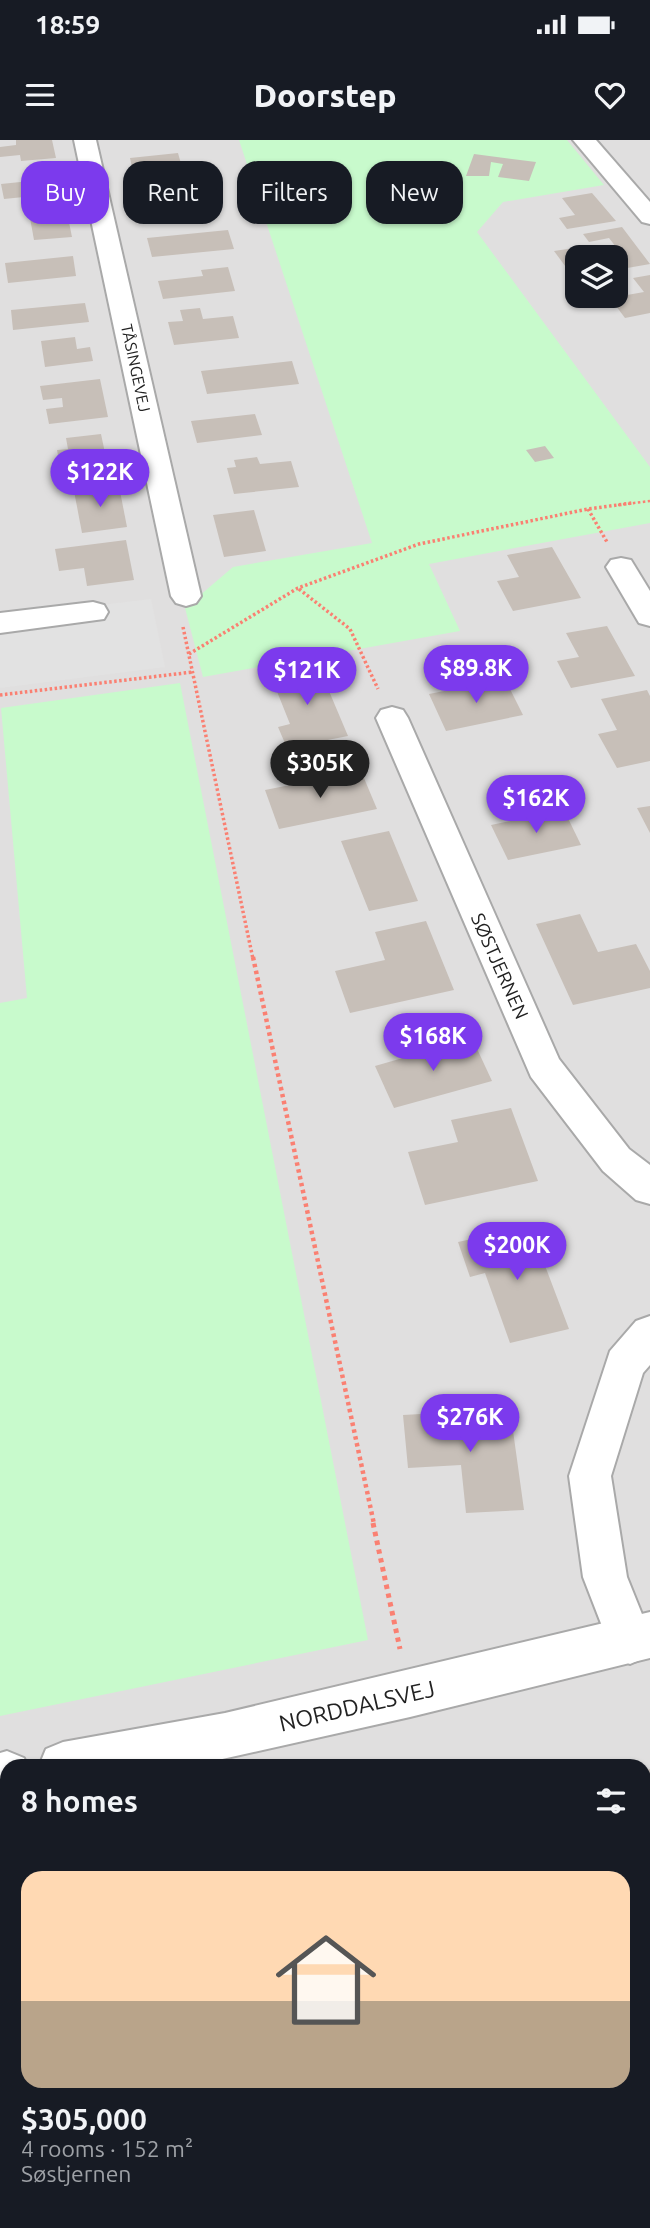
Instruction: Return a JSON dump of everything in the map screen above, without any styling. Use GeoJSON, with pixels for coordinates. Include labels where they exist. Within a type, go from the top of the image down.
{"type":"FeatureCollection","features":[{"type":"Feature","properties":{"kind":"street","name":"TÅSINGEVEJ"},"geometry":{"type":"LineString","coordinates":[[85,140],[186,596]]}},
{"type":"Feature","properties":{"kind":"street"},"geometry":{"type":"LineString","coordinates":[[584,140],[650,217]]}},
{"type":"Feature","properties":{"kind":"street"},"geometry":{"type":"LineString","coordinates":[[621,567],[650,616]]}},
{"type":"Feature","properties":{"kind":"street"},"geometry":{"type":"LineString","coordinates":[[0,623],[93,612]]}},
{"type":"Feature","properties":{"kind":"street","name":"SØSTJERNEN"},"geometry":{"type":"LineString","coordinates":[[392,718],[544,1067],[616,1160],[650,1188]]}},
{"type":"Feature","properties":{"kind":"street"},"geometry":{"type":"LineString","coordinates":[[640,1638],[606,1577],[590,1476],[625,1364],[650,1334]]}},
{"type":"Feature","properties":{"kind":"street","name":"NORDDALSVEJ"},"geometry":{"type":"LineString","coordinates":[[106,1759],[225,1736],[640,1638]]}},
{"type":"Feature","properties":{"kind":"path"},"geometry":{"type":"LineString","coordinates":[[189,654],[298,588],[419,544],[588,509],[650,501]]}},
{"type":"Feature","properties":{"kind":"path"},"geometry":{"type":"LineString","coordinates":[[298,588],[351,629],[392,718]]}},
{"type":"Feature","properties":{"kind":"path"},"geometry":{"type":"LineString","coordinates":[[186,596],[177,603],[410,1694]]}},
{"type":"Feature","properties":{"kind":"path"},"geometry":{"type":"LineString","coordinates":[[0,695],[192,672]]}},
{"type":"Feature","properties":{"kind":"shaded area"},"geometry":{"type":"Polygon","coordinates":[[[0,140],[650,140],[650,1759],[0,1759],[0,140]]]}},
{"type":"Feature","properties":{"kind":"shaded area"},"geometry":{"type":"Polygon","coordinates":[[[151,599],[165,667],[0,688],[0,617],[151,599]]]}},
{"type":"Feature","properties":{"kind":"green space"},"geometry":{"type":"Polygon","coordinates":[[[239,140],[567,140],[604,185],[503,202],[477,232],[650,467],[650,523],[429,564],[460,631],[203,677],[185,608],[233,567],[372,543],[267,224],[352,224],[352,161],[246,161],[239,140]]]}},
{"type":"Feature","properties":{"kind":"green space"},"geometry":{"type":"Polygon","coordinates":[[[180,683],[368,1640],[0,1716],[0,1003],[27,998],[1,708],[180,683]]]}},
{"type":"Feature","properties":{"kind":"building"},"geometry":{"type":"Polygon","coordinates":[[[16,140],[52,140],[56,158],[21,161],[20,155],[0,157],[0,147],[16,145],[16,140]]]}},
{"type":"Feature","properties":{"kind":"building"},"geometry":{"type":"Polygon","coordinates":[[[178,153],[180,161],[131,161],[130,158],[178,153]]]}},
{"type":"Feature","properties":{"kind":"building"},"geometry":{"type":"Polygon","coordinates":[[[474,154],[536,162],[529,181],[498,177],[503,164],[491,162],[489,176],[466,176],[474,154]]]}},
{"type":"Feature","properties":{"kind":"building"},"geometry":{"type":"Polygon","coordinates":[[[21,182],[21,197],[4,199],[1,184],[21,182]]]}},
{"type":"Feature","properties":{"kind":"building"},"geometry":{"type":"Polygon","coordinates":[[[592,193],[616,221],[567,229],[559,218],[575,215],[562,198],[592,193]]]}},
{"type":"Feature","properties":{"kind":"building"},"geometry":{"type":"Polygon","coordinates":[[[31,224],[69,224],[72,237],[34,240],[31,224]]]}},
{"type":"Feature","properties":{"kind":"building"},"geometry":{"type":"Polygon","coordinates":[[[622,227],[650,264],[628,268],[628,245],[614,245],[609,238],[589,242],[583,234],[622,227]]]}},
{"type":"Feature","properties":{"kind":"building"},"geometry":{"type":"Polygon","coordinates":[[[228,230],[234,249],[152,257],[147,238],[228,230]]]}},
{"type":"Feature","properties":{"kind":"building"},"geometry":{"type":"Polygon","coordinates":[[[565,249],[565,266],[554,251],[565,249]]]}},
{"type":"Feature","properties":{"kind":"building"},"geometry":{"type":"Polygon","coordinates":[[[73,256],[76,276],[8,283],[5,263],[73,256]]]}},
{"type":"Feature","properties":{"kind":"building"},"geometry":{"type":"Polygon","coordinates":[[[228,267],[235,291],[163,299],[158,281],[203,276],[201,270],[228,267]]]}},
{"type":"Feature","properties":{"kind":"building"},"geometry":{"type":"Polygon","coordinates":[[[650,275],[650,313],[625,318],[618,308],[628,308],[628,295],[644,292],[633,278],[650,275]]]}},
{"type":"Feature","properties":{"kind":"building"},"geometry":{"type":"Polygon","coordinates":[[[85,303],[89,322],[13,330],[11,310],[85,303]]]}},
{"type":"Feature","properties":{"kind":"building"},"geometry":{"type":"Polygon","coordinates":[[[200,308],[203,319],[233,316],[239,338],[174,345],[168,322],[183,321],[180,310],[200,308]]]}},
{"type":"Feature","properties":{"kind":"building"},"geometry":{"type":"Polygon","coordinates":[[[75,337],[77,349],[90,347],[93,361],[45,367],[41,341],[75,337]]]}},
{"type":"Feature","properties":{"kind":"building"},"geometry":{"type":"Polygon","coordinates":[[[292,361],[299,384],[207,394],[201,371],[292,361]]]}},
{"type":"Feature","properties":{"kind":"building"},"geometry":{"type":"Polygon","coordinates":[[[100,379],[108,417],[49,424],[46,409],[63,407],[62,398],[43,400],[40,386],[100,379]]]}},
{"type":"Feature","properties":{"kind":"building"},"geometry":{"type":"Polygon","coordinates":[[[255,414],[262,435],[197,443],[191,421],[255,414]]]}},
{"type":"Feature","properties":{"kind":"building"},"geometry":{"type":"Polygon","coordinates":[[[101,434],[109,472],[62,477],[57,450],[68,449],[66,438],[101,434]]]}},
{"type":"Feature","properties":{"kind":"building"},"geometry":{"type":"Polygon","coordinates":[[[545,446],[554,458],[535,462],[526,450],[545,446]]]}},
{"type":"Feature","properties":{"kind":"building"},"geometry":{"type":"Polygon","coordinates":[[[257,457],[260,464],[291,461],[299,487],[234,494],[227,468],[236,467],[234,460],[257,457]]]}},
{"type":"Feature","properties":{"kind":"building"},"geometry":{"type":"Polygon","coordinates":[[[119,486],[127,527],[82,533],[74,491],[119,486]]]}},
{"type":"Feature","properties":{"kind":"building"},"geometry":{"type":"Polygon","coordinates":[[[254,510],[266,551],[224,557],[213,515],[254,510]]]}},
{"type":"Feature","properties":{"kind":"building"},"geometry":{"type":"Polygon","coordinates":[[[126,540],[134,580],[87,586],[84,568],[59,571],[55,549],[126,540]]]}},
{"type":"Feature","properties":{"kind":"building"},"geometry":{"type":"Polygon","coordinates":[[[552,547],[581,598],[513,611],[497,581],[519,577],[507,555],[552,547]]]}},
{"type":"Feature","properties":{"kind":"building"},"geometry":{"type":"Polygon","coordinates":[[[607,626],[635,676],[571,688],[557,661],[579,657],[566,633],[607,626]]]}},
{"type":"Feature","properties":{"kind":"building"},"geometry":{"type":"Polygon","coordinates":[[[318,665],[348,736],[287,748],[278,727],[290,724],[270,674],[318,665]]]}},
{"type":"Feature","properties":{"kind":"building"},"geometry":{"type":"Polygon","coordinates":[[[505,679],[523,715],[446,731],[429,694],[505,679]]]}},
{"type":"Feature","properties":{"kind":"building"},"geometry":{"type":"Polygon","coordinates":[[[647,690],[650,696],[650,761],[617,768],[598,734],[617,730],[601,699],[647,690]]]}},
{"type":"Feature","properties":{"kind":"building"},"geometry":{"type":"Polygon","coordinates":[[[361,771],[377,809],[279,829],[265,790],[361,771]]]}},
{"type":"Feature","properties":{"kind":"building"},"geometry":{"type":"Polygon","coordinates":[[[650,806],[650,833],[637,808],[650,806]]]}},
{"type":"Feature","properties":{"kind":"building"},"geometry":{"type":"Polygon","coordinates":[[[564,810],[581,845],[508,860],[491,825],[564,810]]]}},
{"type":"Feature","properties":{"kind":"building"},"geometry":{"type":"Polygon","coordinates":[[[389,831],[418,901],[369,911],[341,841],[389,831]]]}},
{"type":"Feature","properties":{"kind":"building"},"geometry":{"type":"Polygon","coordinates":[[[580,914],[598,952],[636,944],[650,971],[650,988],[573,1005],[536,924],[580,914]]]}},
{"type":"Feature","properties":{"kind":"building"},"geometry":{"type":"Polygon","coordinates":[[[426,921],[454,990],[350,1013],[335,971],[385,960],[375,932],[426,921]]]}},
{"type":"Feature","properties":{"kind":"building"},"geometry":{"type":"Polygon","coordinates":[[[472,1038],[492,1081],[394,1108],[375,1066],[472,1038]]]}},
{"type":"Feature","properties":{"kind":"building"},"geometry":{"type":"Polygon","coordinates":[[[511,1108],[538,1181],[425,1205],[408,1152],[458,1142],[451,1120],[511,1108]]]}},
{"type":"Feature","properties":{"kind":"building"},"geometry":{"type":"Polygon","coordinates":[[[530,1226],[569,1329],[510,1343],[485,1273],[470,1277],[458,1242],[530,1226]]]}},
{"type":"Feature","properties":{"kind":"building"},"geometry":{"type":"Polygon","coordinates":[[[510,1409],[524,1510],[466,1513],[461,1465],[408,1468],[403,1415],[510,1409]]]}}]}
